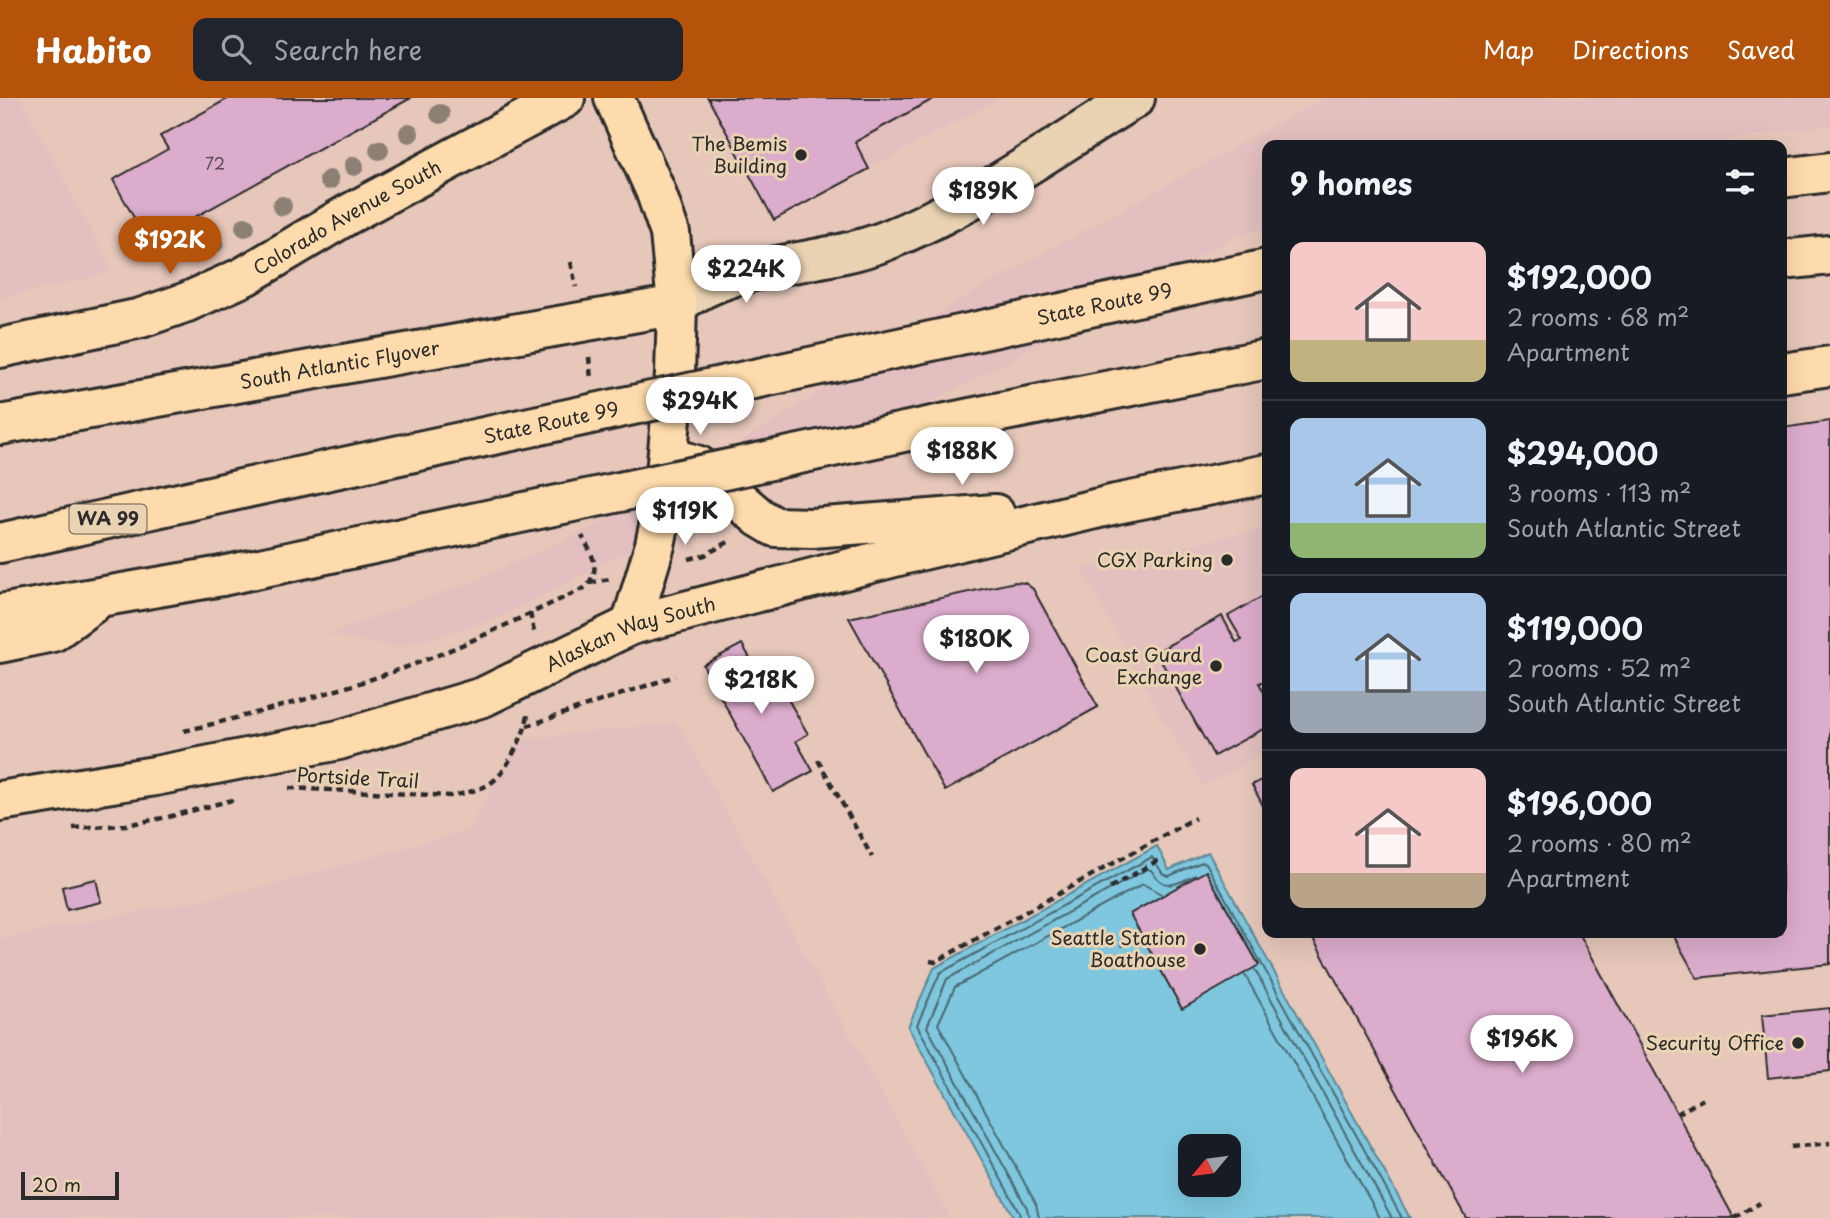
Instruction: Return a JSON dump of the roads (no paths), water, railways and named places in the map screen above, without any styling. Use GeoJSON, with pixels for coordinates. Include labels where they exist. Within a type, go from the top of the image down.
{"type":"FeatureCollection","features":[{"type":"Feature","properties":{"kind":"main road","name":"Colorado Avenue South"},"geometry":{"type":"LineString","coordinates":[[0,348],[141,318],[245,276],[347,215],[565,98]]}},
{"type":"Feature","properties":{"kind":"main road"},"geometry":{"type":"LineString","coordinates":[[614,98],[655,190],[670,233],[677,305],[663,507],[655,545],[631,625]]}},
{"type":"Feature","properties":{"kind":"main road"},"geometry":{"type":"LineString","coordinates":[[1787,177],[1830,172]]}},
{"type":"Feature","properties":{"kind":"main road"},"geometry":{"type":"LineString","coordinates":[[1787,259],[1830,255]]}},
{"type":"Feature","properties":{"kind":"main road","name":"State Route 99"},"geometry":{"type":"LineString","coordinates":[[0,543],[1262,270]]}},
{"type":"Feature","properties":{"kind":"main road","name":"South Atlantic Flyover"},"geometry":{"type":"LineString","coordinates":[[0,425],[677,305]]}},
{"type":"Feature","properties":{"kind":"main road"},"geometry":{"type":"LineString","coordinates":[[0,614],[222,576],[970,418],[1262,360]]}},
{"type":"Feature","properties":{"kind":"main road"},"geometry":{"type":"LineString","coordinates":[[1787,372],[1830,366]]}},
{"type":"Feature","properties":{"kind":"main road"},"geometry":{"type":"LineString","coordinates":[[668,456],[699,466],[760,519],[775,527],[812,528],[1116,504]]}},
{"type":"Feature","properties":{"kind":"main road","name":"Alaskan Way South"},"geometry":{"type":"LineString","coordinates":[[0,801],[155,776],[339,740],[483,697],[631,625],[905,554],[1116,504],[1262,475]]}},
{"type":"Feature","properties":{"kind":"main road"},"geometry":{"type":"LineString","coordinates":[[0,518],[215,495]]}},
{"type":"Feature","properties":{"kind":"main road"},"geometry":{"type":"LineString","coordinates":[[0,643],[53,632],[105,595]]}},
{"type":"Feature","properties":{"kind":"street"},"geometry":{"type":"LineString","coordinates":[[677,305],[693,292],[712,283],[841,255],[885,241],[970,201],[1135,98]]}},
{"type":"Feature","properties":{"kind":"water"},"geometry":{"type":"Polygon","coordinates":[[[1157,846],[1169,870],[1208,852],[1410,1218],[1014,1218],[908,1027],[934,968],[1157,846]]]}},
{"type":"Feature","properties":{"kind":"place","name":"The Bemis Building"},"geometry":{"type":"Point","coordinates":[801,155]}},
{"type":"Feature","properties":{"kind":"place","name":"CGX Parking"},"geometry":{"type":"Point","coordinates":[1227,560]}},
{"type":"Feature","properties":{"kind":"place","name":"Coast Guard Exchange"},"geometry":{"type":"Point","coordinates":[1216,666]}},
{"type":"Feature","properties":{"kind":"place","name":"Seattle Station Boathouse"},"geometry":{"type":"Point","coordinates":[1200,949]}},
{"type":"Feature","properties":{"kind":"place","name":"Security Office"},"geometry":{"type":"Point","coordinates":[1798,1043]}}]}
